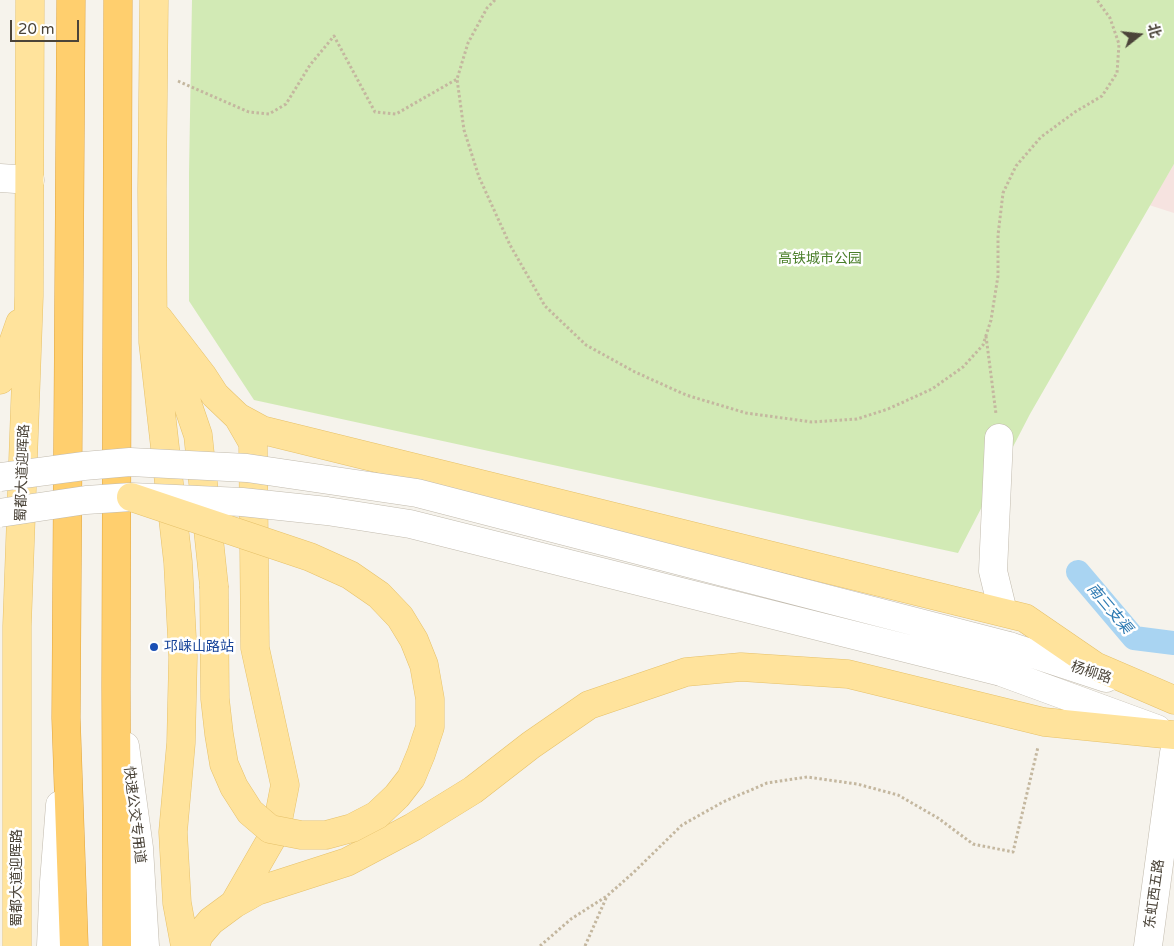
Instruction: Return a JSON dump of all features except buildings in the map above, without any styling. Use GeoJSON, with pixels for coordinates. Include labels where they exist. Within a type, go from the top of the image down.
{"type":"FeatureCollection","features":[{"type":"Feature","properties":{"kind":"highway"},"geometry":{"type":"LineString","coordinates":[[71,0],[66,718],[74,946]]}},
{"type":"Feature","properties":{"kind":"highway"},"geometry":{"type":"LineString","coordinates":[[117,946],[118,0]]}},
{"type":"Feature","properties":{"kind":"main road","name":"蜀都大道迎晖路"},"geometry":{"type":"LineString","coordinates":[[17,946],[18,626],[29,296],[30,0]]}},
{"type":"Feature","properties":{"kind":"main road"},"geometry":{"type":"LineString","coordinates":[[154,0],[153,342],[178,562],[182,647],[181,743],[173,832],[177,903],[185,946]]}},
{"type":"Feature","properties":{"kind":"main road"},"geometry":{"type":"LineString","coordinates":[[131,497],[310,557],[350,575],[379,596],[400,617],[414,640],[424,666],[430,699],[430,727],[411,778],[397,796],[376,815],[352,828],[326,836],[301,836],[270,829],[250,812],[234,787],[224,764],[216,700],[214,586],[198,435],[159,319],[152,190]]}},
{"type":"Feature","properties":{"kind":"main road"},"geometry":{"type":"LineString","coordinates":[[0,380],[29,296]]}},
{"type":"Feature","properties":{"kind":"main road"},"geometry":{"type":"LineString","coordinates":[[159,319],[215,395],[238,417],[262,430],[1025,618],[1095,666],[1174,700]]}},
{"type":"Feature","properties":{"kind":"main road"},"geometry":{"type":"LineString","coordinates":[[234,904],[276,831],[285,786],[255,648],[253,443],[238,417]]}},
{"type":"Feature","properties":{"kind":"main road"},"geometry":{"type":"LineString","coordinates":[[0,585],[8,592],[18,626]]}},
{"type":"Feature","properties":{"kind":"main road"},"geometry":{"type":"LineString","coordinates":[[195,946],[199,935],[211,921],[234,904],[257,891],[348,862],[413,827],[473,790],[531,745],[589,706],[686,672],[741,667],[848,674],[1044,722],[1174,735]]}},
{"type":"Feature","properties":{"kind":"street"},"geometry":{"type":"LineString","coordinates":[[0,178],[30,180]]}},
{"type":"Feature","properties":{"kind":"street"},"geometry":{"type":"LineString","coordinates":[[999,438],[993,571],[1003,612]]}},
{"type":"Feature","properties":{"kind":"street","name":"杨柳路"},"geometry":{"type":"LineString","coordinates":[[0,477],[130,462],[247,468],[418,493],[1009,646],[1174,700]]}},
{"type":"Feature","properties":{"kind":"street"},"geometry":{"type":"LineString","coordinates":[[0,513],[86,500],[131,497],[242,502],[410,524],[1001,672],[1174,735]]}},
{"type":"Feature","properties":{"kind":"street","name":"快速公交专用道"},"geometry":{"type":"LineString","coordinates":[[116,685],[139,848],[145,946]]}},
{"type":"Feature","properties":{"kind":"street"},"geometry":{"type":"LineString","coordinates":[[51,946],[66,718]]}},
{"type":"Feature","properties":{"kind":"street","name":"东虹西五路"},"geometry":{"type":"LineString","coordinates":[[1148,946],[1174,754]]}},
{"type":"Feature","properties":{"kind":"path"},"geometry":{"type":"LineString","coordinates":[[495,0],[487,8],[468,43],[457,79],[464,130],[479,177],[510,244],[545,306],[586,345],[635,372],[686,395],[746,413],[812,422],[857,419],[888,409],[932,389],[962,367],[983,345],[991,320],[998,276],[998,235],[1003,193],[1016,166],[1041,137],[1075,112],[1102,96],[1116,73],[1119,44],[1110,18],[1097,0]]}},
{"type":"Feature","properties":{"kind":"path"},"geometry":{"type":"LineString","coordinates":[[178,81],[248,112],[270,114],[286,104],[310,65],[334,36],[375,112],[396,114],[457,79]]}},
{"type":"Feature","properties":{"kind":"path"},"geometry":{"type":"LineString","coordinates":[[986,335],[999,438]]}},
{"type":"Feature","properties":{"kind":"path"},"geometry":{"type":"LineString","coordinates":[[540,946],[571,919],[607,896],[682,825],[723,802],[767,783],[807,777],[857,784],[898,795],[938,818],[973,844],[1013,852],[1044,722]]}},
{"type":"Feature","properties":{"kind":"path"},"geometry":{"type":"LineString","coordinates":[[585,946],[607,896]]}},
{"type":"Feature","properties":{"kind":"shaded area"},"geometry":{"type":"Polygon","coordinates":[[[1174,164],[1174,213],[1149,205],[1174,164]]]}},
{"type":"Feature","properties":{"kind":"green space","name":"高铁城市公园"},"geometry":{"type":"Polygon","coordinates":[[[192,0],[1174,0],[1174,164],[1030,414],[958,553],[254,400],[189,301],[192,0]]]}},
{"type":"Feature","properties":{"kind":"waterway","name":"南三支渠"},"geometry":{"type":"LineString","coordinates":[[1078,572],[1134,638],[1174,643]]}},
{"type":"Feature","properties":{"kind":"place","name":"邛崃山路站"},"geometry":{"type":"Point","coordinates":[154,647]}}]}
